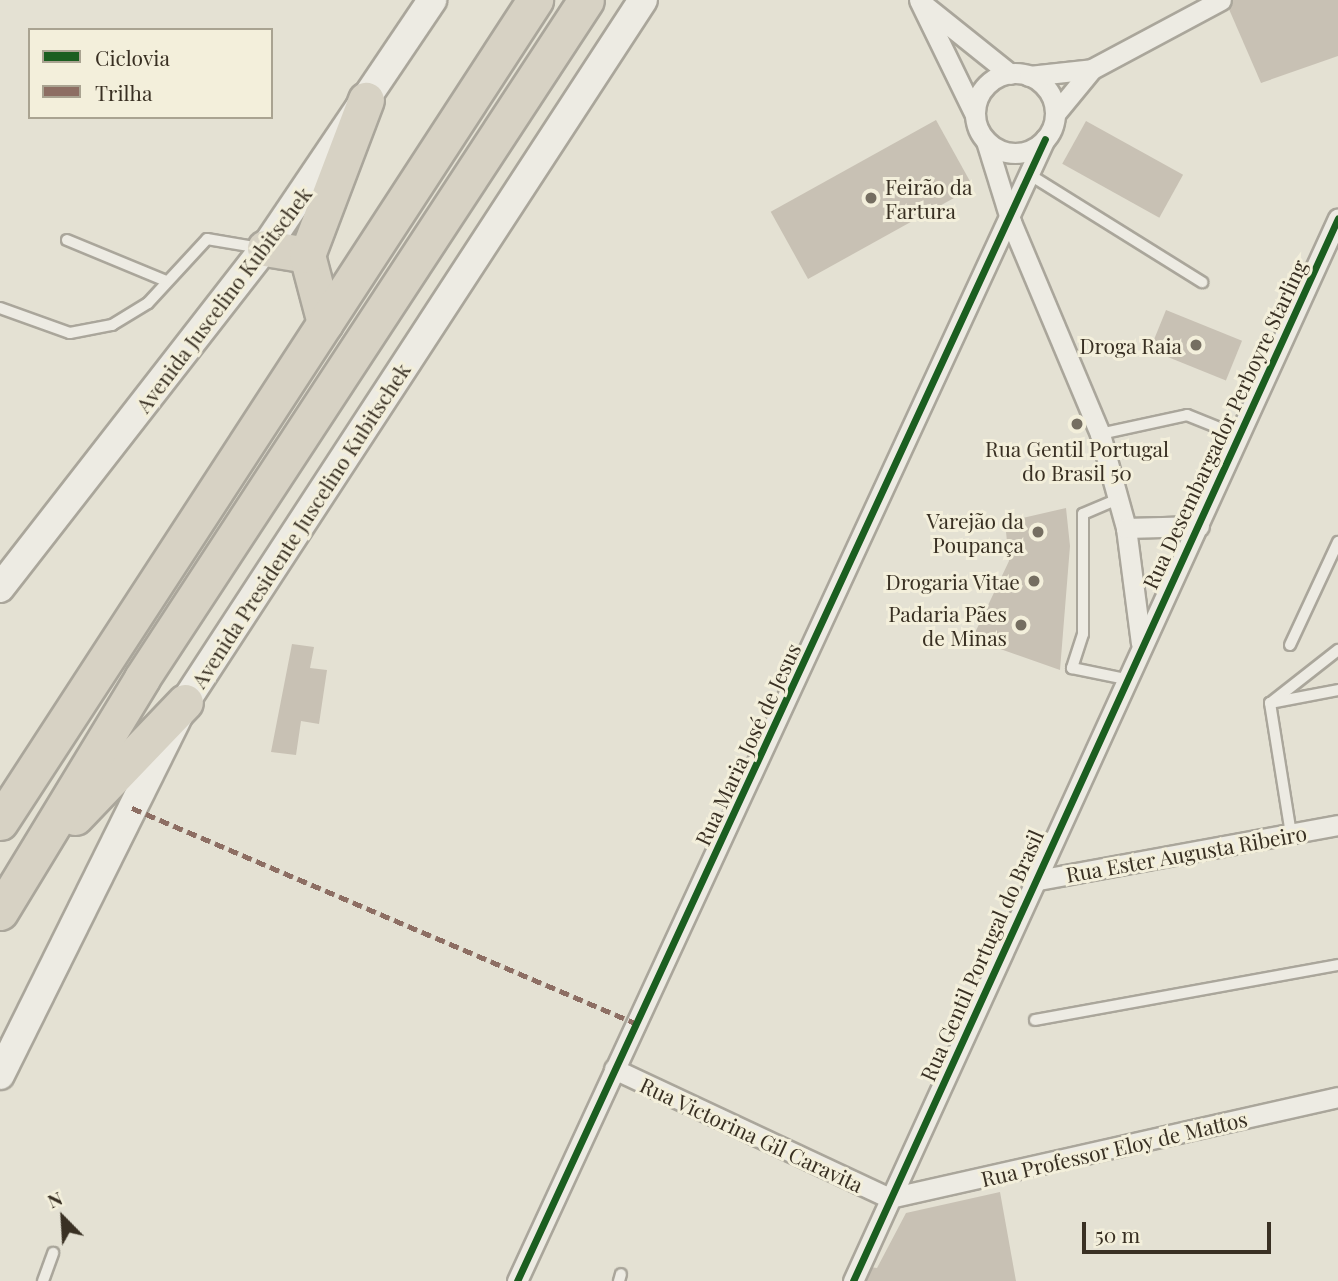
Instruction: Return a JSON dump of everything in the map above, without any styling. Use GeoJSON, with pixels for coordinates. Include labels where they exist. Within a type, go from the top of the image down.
{"type":"FeatureCollection","features":[{"type":"Feature","properties":{"kind":"highway"},"geometry":{"type":"LineString","coordinates":[[0,822],[535,0]]}},
{"type":"Feature","properties":{"kind":"highway"},"geometry":{"type":"LineString","coordinates":[[0,912],[142,678],[586,0]]}},
{"type":"Feature","properties":{"kind":"highway"},"geometry":{"type":"LineString","coordinates":[[325,323],[307,255],[366,100]]}},
{"type":"Feature","properties":{"kind":"highway"},"geometry":{"type":"LineString","coordinates":[[265,248],[307,255]]}},
{"type":"Feature","properties":{"kind":"highway"},"geometry":{"type":"LineString","coordinates":[[32,863],[185,702]]}},
{"type":"Feature","properties":{"kind":"main road","name":"Avenida Juscelino Kubitschek"},"geometry":{"type":"LineString","coordinates":[[0,588],[265,248],[432,0]]}},
{"type":"Feature","properties":{"kind":"main road","name":"Avenida Presidente Juscelino Kubitschek"},"geometry":{"type":"LineString","coordinates":[[0,1075],[185,702],[643,0]]}},
{"type":"Feature","properties":{"kind":"street"},"geometry":{"type":"LineString","coordinates":[[1011,222],[1055,114],[1092,69],[1221,0]]}},
{"type":"Feature","properties":{"kind":"street"},"geometry":{"type":"LineString","coordinates":[[920,1],[1019,75],[1048,91],[1055,114]]}},
{"type":"Feature","properties":{"kind":"street"},"geometry":{"type":"LineString","coordinates":[[920,1],[986,141],[1011,222],[1100,434],[1126,528],[1141,644]]}},
{"type":"Feature","properties":{"kind":"street"},"geometry":{"type":"LineString","coordinates":[[975,115],[989,83],[1019,75],[1092,69]]}},
{"type":"Feature","properties":{"kind":"street"},"geometry":{"type":"LineString","coordinates":[[986,141],[1009,153],[1045,139]]}},
{"type":"Feature","properties":{"kind":"street","name":"Rua Desembargador Perboyre Starling"},"geometry":{"type":"LineString","coordinates":[[1141,644],[1199,526],[1338,218]]}},
{"type":"Feature","properties":{"kind":"street","name":"Rua Maria José de Jesus"},"geometry":{"type":"LineString","coordinates":[[517,1281],[1011,222]]}},
{"type":"Feature","properties":{"kind":"street","name":"Rua Desembargador Perboyre Starling"},"geometry":{"type":"LineString","coordinates":[[1126,528],[1199,526]]}},
{"type":"Feature","properties":{"kind":"street","name":"Rua Gentil Portugal do Brasil"},"geometry":{"type":"LineString","coordinates":[[853,1281],[1141,644]]}},
{"type":"Feature","properties":{"kind":"street","name":"Rua Ester Augusta Ribeiro"},"geometry":{"type":"LineString","coordinates":[[1033,881],[1338,825]]}},
{"type":"Feature","properties":{"kind":"street","name":"Rua Victorina Gil Caravita"},"geometry":{"type":"LineString","coordinates":[[614,1069],[890,1198]]}},
{"type":"Feature","properties":{"kind":"street","name":"Rua Professor Eloy de Mattos"},"geometry":{"type":"LineString","coordinates":[[890,1198],[1338,1097]]}},
{"type":"Feature","properties":{"kind":"lane"},"geometry":{"type":"LineString","coordinates":[[1030,175],[1202,282]]}},
{"type":"Feature","properties":{"kind":"lane"},"geometry":{"type":"LineString","coordinates":[[0,308],[70,333],[112,325],[148,303],[207,239],[265,248]]}},
{"type":"Feature","properties":{"kind":"lane"},"geometry":{"type":"LineString","coordinates":[[66,240],[166,281]]}},
{"type":"Feature","properties":{"kind":"lane"},"geometry":{"type":"LineString","coordinates":[[1100,434],[1187,415],[1239,436]]}},
{"type":"Feature","properties":{"kind":"lane"},"geometry":{"type":"LineString","coordinates":[[1118,499],[1083,514],[1083,634],[1072,668],[1125,679]]}},
{"type":"Feature","properties":{"kind":"lane"},"geometry":{"type":"LineString","coordinates":[[1290,645],[1338,542]]}},
{"type":"Feature","properties":{"kind":"lane"},"geometry":{"type":"LineString","coordinates":[[1270,704],[1338,650]]}},
{"type":"Feature","properties":{"kind":"lane"},"geometry":{"type":"LineString","coordinates":[[1270,704],[1338,690]]}},
{"type":"Feature","properties":{"kind":"lane"},"geometry":{"type":"LineString","coordinates":[[1270,704],[1291,834]]}},
{"type":"Feature","properties":{"kind":"lane"},"geometry":{"type":"LineString","coordinates":[[1035,1020],[1338,965]]}},
{"type":"Feature","properties":{"kind":"lane"},"geometry":{"type":"LineString","coordinates":[[43,1281],[53,1253]]}},
{"type":"Feature","properties":{"kind":"building"},"geometry":{"type":"Polygon","coordinates":[[[1225,0],[1338,0],[1338,56],[1261,83],[1225,0]]]}},
{"type":"Feature","properties":{"kind":"building","name":"Feirão da Fartura"},"geometry":{"type":"Polygon","coordinates":[[[936,120],[973,187],[808,279],[771,212],[936,120]]]}},
{"type":"Feature","properties":{"kind":"building"},"geometry":{"type":"Polygon","coordinates":[[[1086,121],[1183,175],[1159,218],[1062,164],[1086,121]]]}},
{"type":"Feature","properties":{"kind":"building","name":"Droga Raia"},"geometry":{"type":"Polygon","coordinates":[[[1166,310],[1242,341],[1226,381],[1150,350],[1166,310]]]}},
{"type":"Feature","properties":{"kind":"building"},"geometry":{"type":"Polygon","coordinates":[[[1066,508],[1070,546],[1060,670],[972,639],[1009,561],[1005,522],[1066,508]]]}},
{"type":"Feature","properties":{"kind":"building"},"geometry":{"type":"Polygon","coordinates":[[[292,644],[314,647],[310,668],[327,670],[319,724],[301,721],[296,755],[271,752],[292,644]]]}},
{"type":"Feature","properties":{"kind":"building"},"geometry":{"type":"Polygon","coordinates":[[[1000,1192],[1016,1281],[856,1281],[862,1266],[877,1268],[906,1213],[1000,1192]]]}},
{"type":"Feature","properties":{"kind":"marked path"},"geometry":{"type":"LineString","coordinates":[[132,808],[635,1023]]}},
{"type":"Feature","properties":{"kind":"cycle path"},"geometry":{"type":"LineString","coordinates":[[517,1281],[1045,139]]}},
{"type":"Feature","properties":{"kind":"cycle path"},"geometry":{"type":"LineString","coordinates":[[853,1281],[1338,218]]}},
{"type":"Feature","properties":{"kind":"place","name":"Feirão da Fartura"},"geometry":{"type":"Point","coordinates":[871,198]}},
{"type":"Feature","properties":{"kind":"place","name":"Droga Raia"},"geometry":{"type":"Point","coordinates":[1196,345]}},
{"type":"Feature","properties":{"kind":"place","name":"Rua Gentil Portugal do Brasil 50"},"geometry":{"type":"Point","coordinates":[1077,424]}},
{"type":"Feature","properties":{"kind":"place","name":"Varejão da Poupança"},"geometry":{"type":"Point","coordinates":[1038,532]}},
{"type":"Feature","properties":{"kind":"place","name":"Drogaria Vitae"},"geometry":{"type":"Point","coordinates":[1034,581]}},
{"type":"Feature","properties":{"kind":"place","name":"Padaria Pães de Minas"},"geometry":{"type":"Point","coordinates":[1021,625]}}]}
